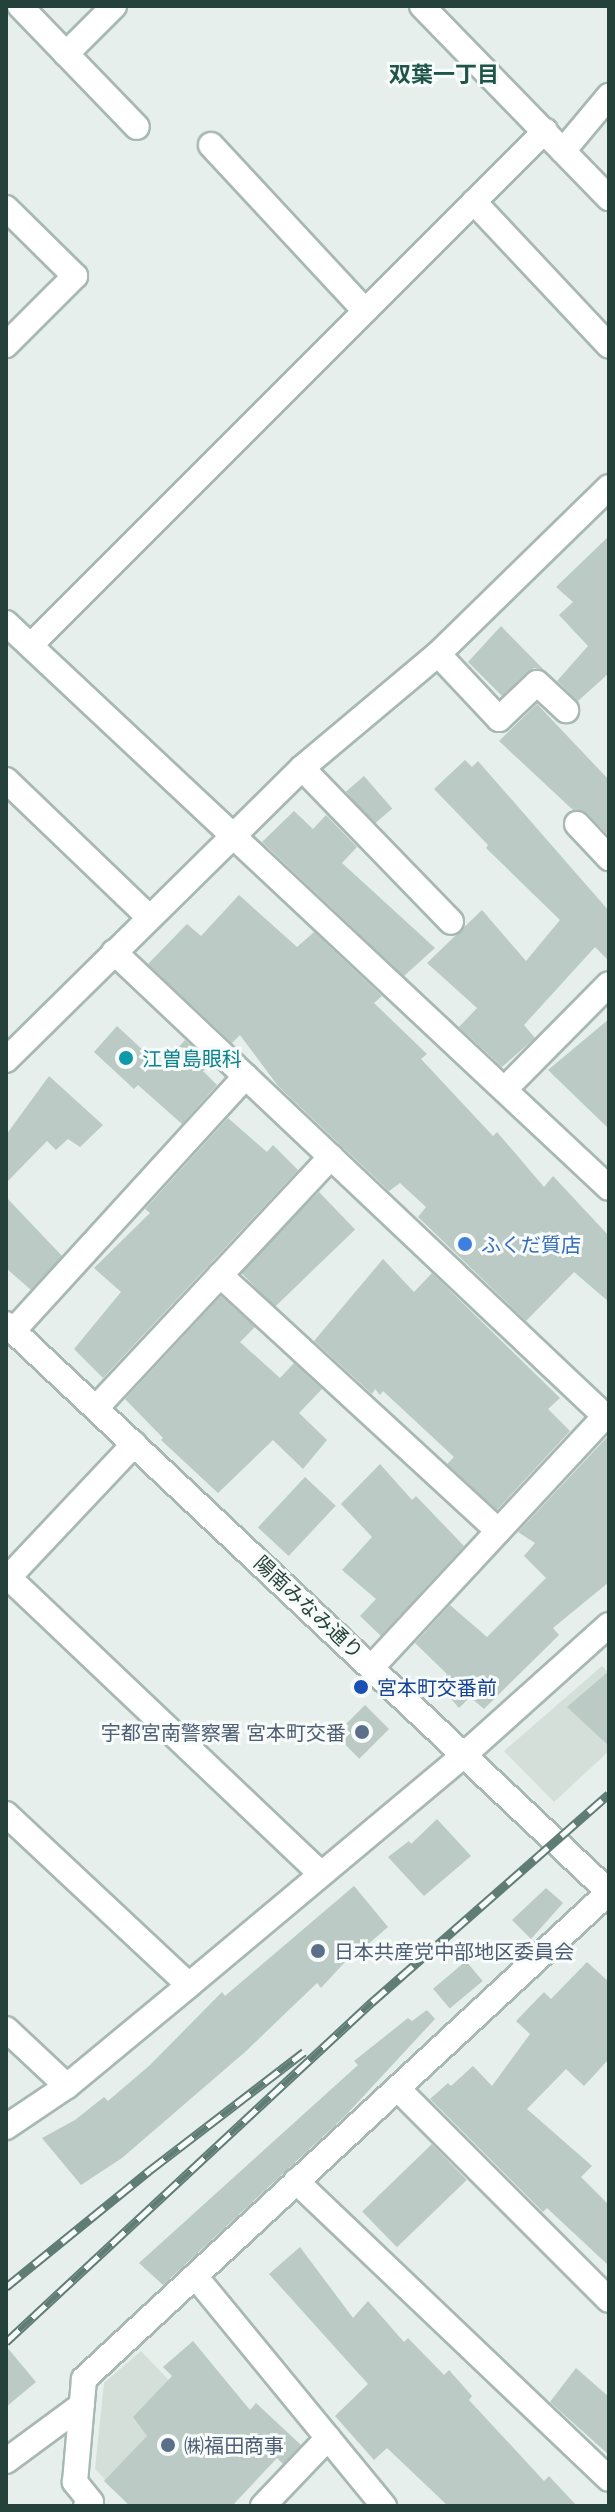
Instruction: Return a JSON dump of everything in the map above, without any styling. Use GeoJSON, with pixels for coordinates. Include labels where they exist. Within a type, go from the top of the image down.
{"type":"FeatureCollection","features":[{"type":"Feature","properties":{"kind":"street"},"geometry":{"type":"LineString","coordinates":[[20,6],[137,127]]}},
{"type":"Feature","properties":{"kind":"street"},"geometry":{"type":"LineString","coordinates":[[66,54],[114,6]]}},
{"type":"Feature","properties":{"kind":"street"},"geometry":{"type":"LineString","coordinates":[[422,6],[609,198]]}},
{"type":"Feature","properties":{"kind":"street"},"geometry":{"type":"LineString","coordinates":[[563,151],[609,96]]}},
{"type":"Feature","properties":{"kind":"street"},"geometry":{"type":"LineString","coordinates":[[31,645],[545,131]]}},
{"type":"Feature","properties":{"kind":"street"},"geometry":{"type":"LineString","coordinates":[[211,145],[365,311]]}},
{"type":"Feature","properties":{"kind":"street"},"geometry":{"type":"LineString","coordinates":[[474,202],[609,346]]}},
{"type":"Feature","properties":{"kind":"street"},"geometry":{"type":"LineString","coordinates":[[6,208],[75,276],[6,345]]}},
{"type":"Feature","properties":{"kind":"street"},"geometry":{"type":"LineString","coordinates":[[12,1043],[114,952],[302,768],[438,654],[609,487]]}},
{"type":"Feature","properties":{"kind":"street"},"geometry":{"type":"LineString","coordinates":[[6,623],[506,1088],[609,1188]]}},
{"type":"Feature","properties":{"kind":"street"},"geometry":{"type":"LineString","coordinates":[[438,654],[499,719],[537,683],[566,710]]}},
{"type":"Feature","properties":{"kind":"street"},"geometry":{"type":"LineString","coordinates":[[302,768],[451,922]]}},
{"type":"Feature","properties":{"kind":"street"},"geometry":{"type":"LineString","coordinates":[[6,780],[149,917]]}},
{"type":"Feature","properties":{"kind":"street"},"geometry":{"type":"LineString","coordinates":[[577,824],[609,858]]}},
{"type":"Feature","properties":{"kind":"street"},"geometry":{"type":"LineString","coordinates":[[114,952],[607,1418],[372,1667]]}},
{"type":"Feature","properties":{"kind":"street"},"geometry":{"type":"LineString","coordinates":[[506,1088],[609,984]]}},
{"type":"Feature","properties":{"kind":"street"},"geometry":{"type":"LineString","coordinates":[[9,1327],[246,1076]]}},
{"type":"Feature","properties":{"kind":"street"},"geometry":{"type":"LineString","coordinates":[[96,1408],[331,1157]]}},
{"type":"Feature","properties":{"kind":"street"},"geometry":{"type":"LineString","coordinates":[[220,1275],[498,1531]]}},
{"type":"Feature","properties":{"kind":"street","name":"陽南みなみ通り"},"geometry":{"type":"LineString","coordinates":[[9,1327],[609,1892]]}},
{"type":"Feature","properties":{"kind":"street"},"geometry":{"type":"LineString","coordinates":[[134,1444],[7,1577],[321,1874]]}},
{"type":"Feature","properties":{"kind":"street"},"geometry":{"type":"LineString","coordinates":[[6,2127],[67,2086],[189,1985],[465,1754],[609,1625]]}},
{"type":"Feature","properties":{"kind":"street"},"geometry":{"type":"LineString","coordinates":[[6,1814],[189,1985]]}},
{"type":"Feature","properties":{"kind":"street"},"geometry":{"type":"LineString","coordinates":[[91,2505],[75,2482],[84,2379],[609,1892]]}},
{"type":"Feature","properties":{"kind":"street"},"geometry":{"type":"LineString","coordinates":[[6,2029],[67,2086]]}},
{"type":"Feature","properties":{"kind":"street"},"geometry":{"type":"LineString","coordinates":[[398,2089],[609,2300]]}},
{"type":"Feature","properties":{"kind":"street"},"geometry":{"type":"LineString","coordinates":[[296,2181],[609,2479]]}},
{"type":"Feature","properties":{"kind":"street"},"geometry":{"type":"LineString","coordinates":[[195,2276],[384,2506]]}},
{"type":"Feature","properties":{"kind":"street"},"geometry":{"type":"LineString","coordinates":[[6,2461],[82,2405]]}},
{"type":"Feature","properties":{"kind":"street"},"geometry":{"type":"LineString","coordinates":[[263,2506],[328,2438]]}},
{"type":"Feature","properties":{"kind":"shaded area"},"geometry":{"type":"Polygon","coordinates":[[[602,1666],[609,1673],[609,1751],[554,1802],[504,1751],[602,1666]]]}},
{"type":"Feature","properties":{"kind":"shaded area"},"geometry":{"type":"Polygon","coordinates":[[[141,2351],[220,2434],[153,2506],[130,2506],[95,2469],[104,2383],[141,2351]]]}},
{"type":"Feature","properties":{"kind":"building"},"geometry":{"type":"Polygon","coordinates":[[[609,536],[609,673],[578,701],[557,681],[588,646],[559,615],[573,602],[556,587],[609,536]]]}},
{"type":"Feature","properties":{"kind":"building"},"geometry":{"type":"Polygon","coordinates":[[[501,626],[545,671],[534,668],[527,672],[502,696],[468,662],[501,626]]]}},
{"type":"Feature","properties":{"kind":"building"},"geometry":{"type":"Polygon","coordinates":[[[537,704],[609,780],[609,836],[587,813],[573,810],[499,741],[537,704]]]}},
{"type":"Feature","properties":{"kind":"building"},"geometry":{"type":"Polygon","coordinates":[[[465,760],[472,767],[478,761],[609,911],[609,961],[595,947],[524,1025],[535,1038],[502,1067],[459,1027],[477,1008],[427,963],[482,910],[526,961],[560,920],[486,848],[488,845],[434,789],[465,760]]]}},
{"type":"Feature","properties":{"kind":"building"},"geometry":{"type":"Polygon","coordinates":[[[364,776],[392,808],[374,824],[346,792],[364,776]]]}},
{"type":"Feature","properties":{"kind":"building"},"geometry":{"type":"Polygon","coordinates":[[[294,811],[313,829],[326,815],[357,847],[342,863],[435,948],[404,976],[262,842],[294,811]]]}},
{"type":"Feature","properties":{"kind":"building"},"geometry":{"type":"Polygon","coordinates":[[[239,895],[297,947],[314,932],[382,996],[374,1003],[427,1054],[421,1059],[493,1136],[497,1132],[544,1187],[553,1176],[609,1236],[609,1302],[574,1272],[526,1321],[418,1217],[426,1207],[400,1183],[389,1191],[278,1086],[240,1035],[232,1043],[148,964],[187,924],[201,936],[239,895]]]}},
{"type":"Feature","properties":{"kind":"building"},"geometry":{"type":"Polygon","coordinates":[[[609,1019],[609,1129],[548,1070],[609,1019]]]}},
{"type":"Feature","properties":{"kind":"building"},"geometry":{"type":"Polygon","coordinates":[[[117,1026],[161,1067],[185,1040],[210,1064],[203,1071],[217,1085],[182,1124],[138,1085],[134,1089],[94,1052],[117,1026]]]}},
{"type":"Feature","properties":{"kind":"building"},"geometry":{"type":"Polygon","coordinates":[[[49,1076],[103,1125],[80,1147],[68,1139],[56,1150],[47,1141],[6,1183],[6,1135],[49,1076]]]}},
{"type":"Feature","properties":{"kind":"building"},"geometry":{"type":"Polygon","coordinates":[[[228,1118],[267,1152],[273,1145],[298,1170],[103,1378],[74,1349],[121,1292],[94,1268],[150,1213],[145,1209],[228,1118]]]}},
{"type":"Feature","properties":{"kind":"building"},"geometry":{"type":"Polygon","coordinates":[[[319,1192],[355,1229],[275,1307],[238,1270],[319,1192]]]}},
{"type":"Feature","properties":{"kind":"building"},"geometry":{"type":"Polygon","coordinates":[[[6,1197],[62,1256],[31,1290],[6,1268],[6,1197]]]}},
{"type":"Feature","properties":{"kind":"building"},"geometry":{"type":"Polygon","coordinates":[[[383,1259],[414,1292],[432,1273],[560,1398],[548,1409],[570,1431],[497,1510],[447,1464],[454,1457],[383,1391],[380,1395],[375,1389],[372,1394],[314,1341],[383,1259]]]}},
{"type":"Feature","properties":{"kind":"building"},"geometry":{"type":"Polygon","coordinates":[[[221,1296],[255,1327],[240,1342],[280,1378],[294,1363],[322,1389],[299,1413],[327,1440],[303,1469],[273,1440],[218,1493],[161,1440],[163,1438],[125,1399],[221,1296]]]}},
{"type":"Feature","properties":{"kind":"building"},"geometry":{"type":"Polygon","coordinates":[[[609,1435],[609,1582],[553,1628],[559,1635],[484,1709],[470,1697],[459,1708],[438,1684],[447,1674],[415,1643],[450,1605],[487,1637],[546,1578],[524,1556],[535,1543],[518,1532],[609,1435]]]}},
{"type":"Feature","properties":{"kind":"building"},"geometry":{"type":"Polygon","coordinates":[[[380,1464],[412,1500],[416,1496],[464,1546],[381,1636],[360,1616],[376,1599],[342,1570],[372,1537],[341,1504],[380,1464]]]}},
{"type":"Feature","properties":{"kind":"building"},"geometry":{"type":"Polygon","coordinates":[[[305,1477],[336,1506],[289,1556],[258,1527],[305,1477]]]}},
{"type":"Feature","properties":{"kind":"building"},"geometry":{"type":"Polygon","coordinates":[[[609,1671],[609,1746],[567,1707],[609,1671]]]}},
{"type":"Feature","properties":{"kind":"building","name":"宇都宮南警察署 宮本町交番"},"geometry":{"type":"Polygon","coordinates":[[[365,1705],[389,1729],[359,1759],[335,1735],[365,1705]]]}},
{"type":"Feature","properties":{"kind":"building"},"geometry":{"type":"Polygon","coordinates":[[[437,1819],[471,1856],[424,1896],[388,1857],[409,1841],[411,1844],[437,1819]]]}},
{"type":"Feature","properties":{"kind":"building"},"geometry":{"type":"Polygon","coordinates":[[[354,1886],[388,1927],[359,1952],[356,1950],[321,1988],[317,1983],[245,2052],[122,2158],[81,2185],[42,2138],[75,2120],[104,2097],[108,2101],[150,2065],[222,1992],[225,1996],[354,1886]]]}},
{"type":"Feature","properties":{"kind":"building"},"geometry":{"type":"Polygon","coordinates":[[[546,1888],[563,1903],[531,1939],[512,1920],[546,1888]]]}},
{"type":"Feature","properties":{"kind":"building"},"geometry":{"type":"Polygon","coordinates":[[[466,1961],[483,1981],[450,2009],[433,1989],[466,1961]]]}},
{"type":"Feature","properties":{"kind":"building"},"geometry":{"type":"Polygon","coordinates":[[[587,1962],[609,1982],[609,2059],[584,2086],[566,2069],[527,2109],[592,2166],[581,2177],[609,2205],[609,2266],[547,2208],[543,2212],[430,2099],[448,2083],[451,2086],[473,2066],[492,2086],[530,2034],[516,2021],[544,1992],[551,1999],[587,1962]]]}},
{"type":"Feature","properties":{"kind":"building"},"geometry":{"type":"Polygon","coordinates":[[[427,2010],[435,2019],[345,2116],[163,2285],[139,2263],[358,2065],[354,2061],[408,2018],[412,2021],[427,2010]]]}},
{"type":"Feature","properties":{"kind":"building"},"geometry":{"type":"Polygon","coordinates":[[[432,2144],[467,2180],[397,2247],[362,2211],[432,2144]]]}},
{"type":"Feature","properties":{"kind":"building"},"geometry":{"type":"Polygon","coordinates":[[[300,2247],[353,2318],[368,2301],[404,2342],[408,2338],[444,2375],[449,2370],[472,2396],[469,2400],[544,2481],[549,2476],[577,2506],[448,2506],[387,2448],[374,2460],[335,2416],[368,2384],[269,2274],[300,2247]]]}},
{"type":"Feature","properties":{"kind":"building"},"geometry":{"type":"Polygon","coordinates":[[[193,2341],[250,2410],[256,2403],[301,2445],[283,2464],[277,2458],[232,2506],[130,2506],[104,2481],[147,2436],[133,2417],[172,2376],[163,2367],[193,2341]]]}},
{"type":"Feature","properties":{"kind":"building"},"geometry":{"type":"Polygon","coordinates":[[[6,2346],[36,2382],[6,2407],[6,2346]]]}},
{"type":"Feature","properties":{"kind":"building"},"geometry":{"type":"Polygon","coordinates":[[[576,2368],[609,2397],[609,2455],[550,2402],[576,2368]]]}},
{"type":"Feature","properties":{"kind":"railway"},"geometry":{"type":"LineString","coordinates":[[6,2342],[372,2002],[609,1794]]}},
{"type":"Feature","properties":{"kind":"railway"},"geometry":{"type":"LineString","coordinates":[[6,2287],[150,2170],[304,2052]]}},
{"type":"Feature","properties":{"kind":"place","name":"江曽島眼科"},"geometry":{"type":"Point","coordinates":[126,1058]}},
{"type":"Feature","properties":{"kind":"place","name":"ふくだ質店"},"geometry":{"type":"Point","coordinates":[465,1244]}},
{"type":"Feature","properties":{"kind":"place","name":"宮本町交番前"},"geometry":{"type":"Point","coordinates":[361,1687]}},
{"type":"Feature","properties":{"kind":"place","name":"宇都宮南警察署 宮本町交番"},"geometry":{"type":"Point","coordinates":[362,1732]}},
{"type":"Feature","properties":{"kind":"place","name":"日本共産党中部地区委員会"},"geometry":{"type":"Point","coordinates":[318,1951]}},
{"type":"Feature","properties":{"kind":"place","name":"㈱福田商事"},"geometry":{"type":"Point","coordinates":[168,2445]}},
{"type":"Feature","properties":{"kind":"district","name":"双葉一丁目"},"geometry":{"type":"Point","coordinates":[444,74]}}]}
